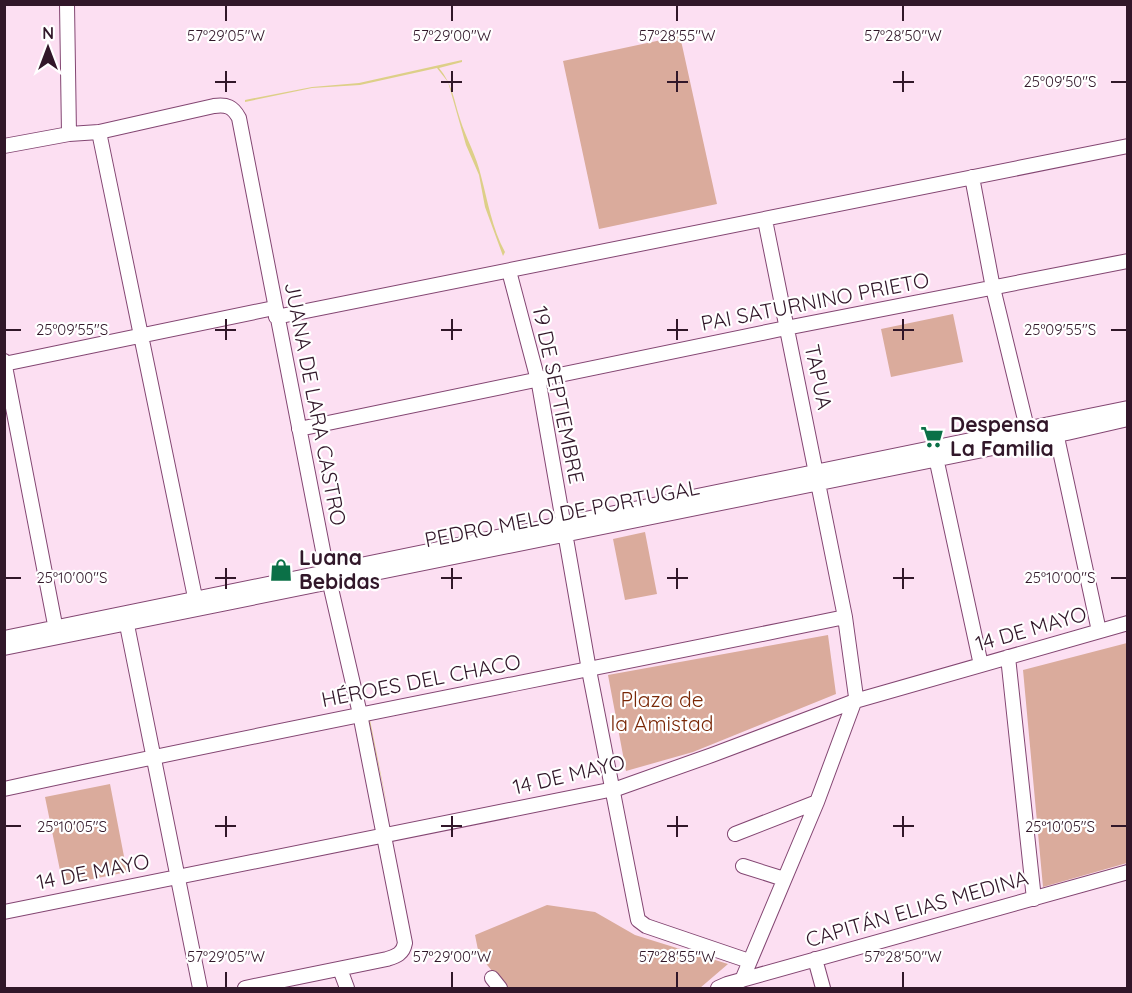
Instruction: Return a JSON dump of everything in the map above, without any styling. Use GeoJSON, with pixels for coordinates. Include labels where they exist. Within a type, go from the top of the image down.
{"type":"FeatureCollection","features":[{"type":"Feature","properties":{"kind":"street"},"geometry":{"type":"LineString","coordinates":[[67,4],[69,134]]}},
{"type":"Feature","properties":{"kind":"street","name":"JUANA DE LARA CASTRO"},"geometry":{"type":"LineString","coordinates":[[99,132],[225,105],[234,109],[239,118],[298,429],[328,577],[360,714],[405,943],[404,950],[396,956],[340,969]]}},
{"type":"Feature","properties":{"kind":"street"},"geometry":{"type":"LineString","coordinates":[[4,146],[69,134],[99,132],[196,604]]}},
{"type":"Feature","properties":{"kind":"street"},"geometry":{"type":"LineString","coordinates":[[57,632],[5,363],[140,336],[509,271],[1128,146]]}},
{"type":"Feature","properties":{"kind":"street"},"geometry":{"type":"LineString","coordinates":[[972,177],[993,288],[1027,428]]}},
{"type":"Feature","properties":{"kind":"street","name":"TAPUA"},"geometry":{"type":"LineString","coordinates":[[765,220],[845,617],[855,701]]}},
{"type":"Feature","properties":{"kind":"street","name":"PAI SATURNINO PRIETO"},"geometry":{"type":"LineString","coordinates":[[298,429],[786,328],[1128,261]]}},
{"type":"Feature","properties":{"kind":"street","name":"19 DE SEPTIEMBRE"},"geometry":{"type":"LineString","coordinates":[[509,271],[538,380],[589,670],[638,920],[646,926],[749,961]]}},
{"type":"Feature","properties":{"kind":"street","name":"PEDRO MELO DE PORTUGAL"},"geometry":{"type":"LineString","coordinates":[[935,453],[1027,428],[1055,429],[1128,408]]}},
{"type":"Feature","properties":{"kind":"street","name":"PEDRO MELO DE PORTUGAL"},"geometry":{"type":"LineString","coordinates":[[4,638],[57,632],[1055,429],[1128,419]]}},
{"type":"Feature","properties":{"kind":"street"},"geometry":{"type":"LineString","coordinates":[[1055,429],[1099,631]]}},
{"type":"Feature","properties":{"kind":"street"},"geometry":{"type":"LineString","coordinates":[[935,453],[981,665]]}},
{"type":"Feature","properties":{"kind":"street","name":"HÉROES DEL CHACO"},"geometry":{"type":"LineString","coordinates":[[4,789],[154,756],[845,617]]}},
{"type":"Feature","properties":{"kind":"street"},"geometry":{"type":"LineString","coordinates":[[126,618],[200,988]]}},
{"type":"Feature","properties":{"kind":"street","name":"14 DE MAYO"},"geometry":{"type":"LineString","coordinates":[[4,912],[613,789],[712,755],[855,701],[1128,623]]}},
{"type":"Feature","properties":{"kind":"street","name":"PEDRO MELO DE PORTUGAL"},"geometry":{"type":"LineString","coordinates":[[4,648],[57,632]]}},
{"type":"Feature","properties":{"kind":"street"},"geometry":{"type":"LineString","coordinates":[[1008,657],[1034,899]]}},
{"type":"Feature","properties":{"kind":"street"},"geometry":{"type":"LineString","coordinates":[[742,980],[817,802],[855,701]]}},
{"type":"Feature","properties":{"kind":"street"},"geometry":{"type":"LineString","coordinates":[[735,834],[817,802]]}},
{"type":"Feature","properties":{"kind":"street"},"geometry":{"type":"LineString","coordinates":[[742,866],[784,879]]}},
{"type":"Feature","properties":{"kind":"street","name":"CAPITÁN ELIAS MEDINA"},"geometry":{"type":"LineString","coordinates":[[718,988],[1128,872]]}},
{"type":"Feature","properties":{"kind":"street"},"geometry":{"type":"LineString","coordinates":[[815,960],[823,988]]}},
{"type":"Feature","properties":{"kind":"street"},"geometry":{"type":"LineString","coordinates":[[245,988],[340,969],[347,988]]}},
{"type":"Feature","properties":{"kind":"green space"},"geometry":{"type":"Polygon","coordinates":[[[680,36],[717,204],[599,229],[563,61],[680,36]]]}},
{"type":"Feature","properties":{"kind":"green space"},"geometry":{"type":"Polygon","coordinates":[[[953,314],[963,362],[891,377],[881,329],[953,314]]]}},
{"type":"Feature","properties":{"kind":"green space"},"geometry":{"type":"Polygon","coordinates":[[[645,532],[657,594],[625,600],[613,539],[645,532]]]}},
{"type":"Feature","properties":{"kind":"green space","name":"Plaza de la Amistad"},"geometry":{"type":"Polygon","coordinates":[[[828,635],[836,694],[693,752],[626,771],[608,675],[828,635]]]}},
{"type":"Feature","properties":{"kind":"green space"},"geometry":{"type":"Polygon","coordinates":[[[1127,643],[1127,863],[1043,887],[1023,670],[1127,643]]]}},
{"type":"Feature","properties":{"kind":"green space"},"geometry":{"type":"Polygon","coordinates":[[[110,784],[127,872],[63,885],[45,797],[110,784]]]}},
{"type":"Feature","properties":{"kind":"green space"},"geometry":{"type":"Polygon","coordinates":[[[547,905],[595,912],[635,935],[728,964],[700,988],[506,988],[479,955],[475,935],[547,905]]]}},
{"type":"Feature","properties":{"kind":"shaded area"},"geometry":{"type":"Polygon","coordinates":[[[462,60],[462,62],[439,68],[448,82],[437,68],[360,85],[312,88],[245,102],[245,100],[312,87],[359,83],[462,60]]]}},
{"type":"Feature","properties":{"kind":"shaded area"},"geometry":{"type":"Polygon","coordinates":[[[448,82],[462,126],[477,162],[494,224],[505,252],[503,256],[485,207],[479,175],[466,145],[448,82]]]}},
{"type":"Feature","properties":{"kind":"shaded area"},"geometry":{"type":"Polygon","coordinates":[[[585,676],[370,720],[391,825],[367,720],[585,676]]]}},
{"type":"Feature","properties":{"kind":"place","name":"Despensa La Familia"},"geometry":{"type":"Point","coordinates":[932,437]}},
{"type":"Feature","properties":{"kind":"place","name":"Luana Bebidas"},"geometry":{"type":"Point","coordinates":[281,570]}}]}
